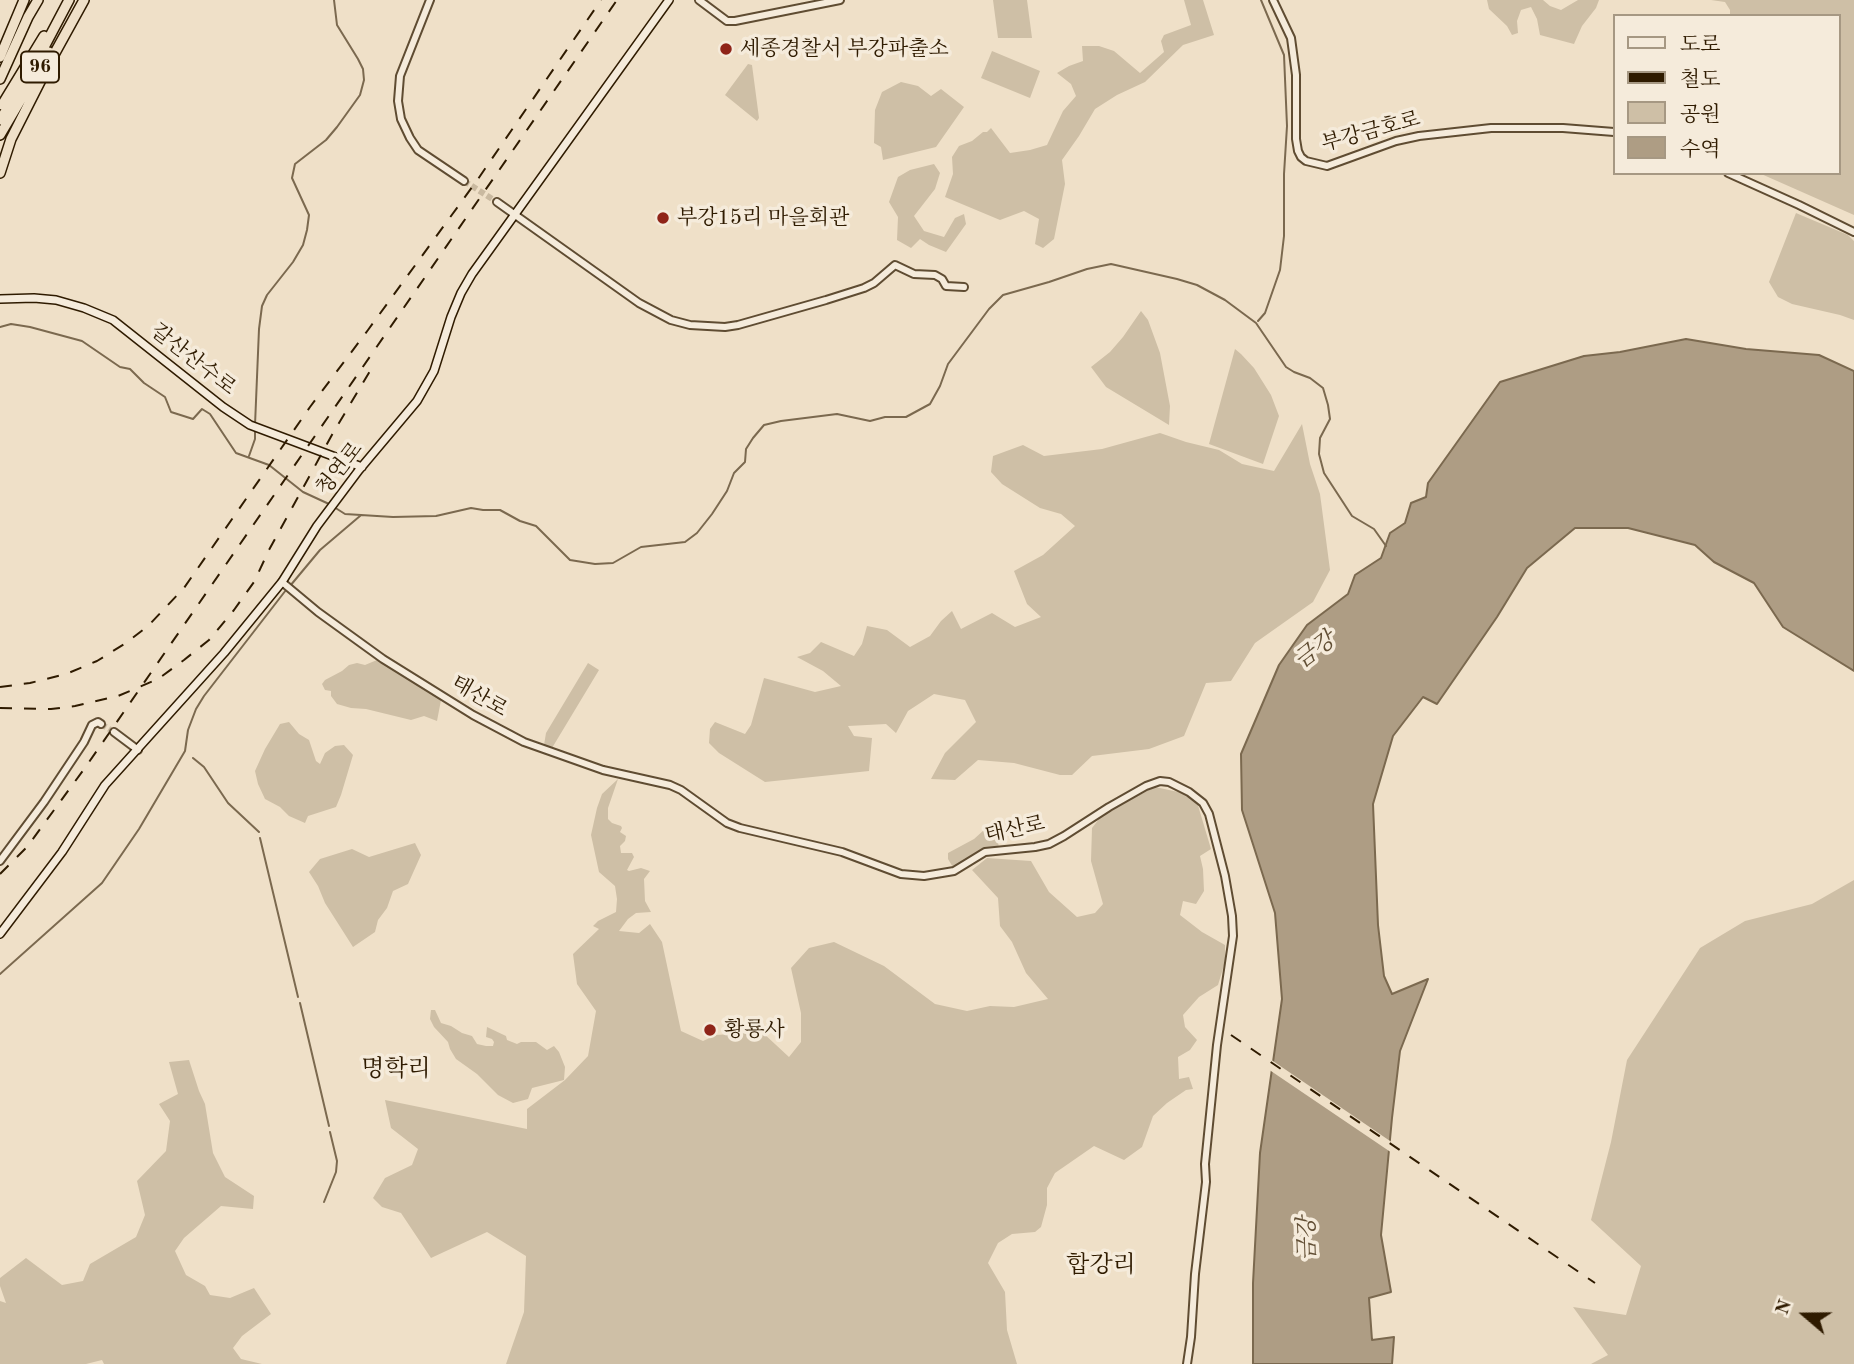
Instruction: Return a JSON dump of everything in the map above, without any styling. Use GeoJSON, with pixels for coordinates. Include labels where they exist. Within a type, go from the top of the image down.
{"type":"FeatureCollection","features":[{"type":"Feature","properties":{"kind":"highway"},"geometry":{"type":"LineString","coordinates":[[0,57],[24,0]]}},
{"type":"Feature","properties":{"kind":"highway"},"geometry":{"type":"LineString","coordinates":[[0,62],[37,0]]}},
{"type":"Feature","properties":{"kind":"highway","name":"96"},"geometry":{"type":"LineString","coordinates":[[0,79],[37,0]]}},
{"type":"Feature","properties":{"kind":"highway"},"geometry":{"type":"LineString","coordinates":[[0,108],[32,57],[62,0]]}},
{"type":"Feature","properties":{"kind":"highway"},"geometry":{"type":"LineString","coordinates":[[0,120],[41,53],[69,0]]}},
{"type":"Feature","properties":{"kind":"highway"},"geometry":{"type":"LineString","coordinates":[[0,173],[11,139],[83,0]]}},
{"type":"Feature","properties":{"kind":"highway","name":"96"},"geometry":{"type":"LineString","coordinates":[[0,135],[83,0]]}},
{"type":"Feature","properties":{"kind":"main road","name":"청연로"},"geometry":{"type":"LineString","coordinates":[[0,934],[62,852],[105,785],[212,667],[283,583],[317,526],[412,407],[434,371],[461,293],[486,253],[669,0]]}},
{"type":"Feature","properties":{"kind":"main road","name":"갈산산수로"},"geometry":{"type":"LineString","coordinates":[[0,299],[56,300],[113,320],[223,407],[254,427],[361,468]]}},
{"type":"Feature","properties":{"kind":"street"},"geometry":{"type":"LineString","coordinates":[[430,0],[400,76],[398,101],[401,119],[418,149],[464,181]]}},
{"type":"Feature","properties":{"kind":"street"},"geometry":{"type":"LineString","coordinates":[[699,0],[727,21],[735,22],[840,0]]}},
{"type":"Feature","properties":{"kind":"street","name":"부강금호로"},"geometry":{"type":"LineString","coordinates":[[1273,0],[1292,40],[1296,75],[1296,139],[1298,151],[1306,161],[1327,166],[1396,141],[1491,128],[1563,128],[1612,132]]}},
{"type":"Feature","properties":{"kind":"street"},"geometry":{"type":"LineString","coordinates":[[1732,175],[1854,232]]}},
{"type":"Feature","properties":{"kind":"street"},"geometry":{"type":"LineString","coordinates":[[498,202],[639,303],[671,320],[690,325],[738,325],[827,300],[874,283],[895,265],[914,274],[935,275],[942,279],[946,286],[964,287]]}},
{"type":"Feature","properties":{"kind":"street","name":"태산로"},"geometry":{"type":"LineString","coordinates":[[283,583],[383,659],[473,715],[524,742],[603,771],[670,785],[727,823],[740,828],[842,852],[901,874],[924,876],[954,871],[985,852],[1049,844],[1160,780],[1179,787],[1199,800],[1209,814],[1217,839],[1232,916],[1233,936],[1217,1045],[1191,1337],[1186,1364]]}},
{"type":"Feature","properties":{"kind":"street"},"geometry":{"type":"LineString","coordinates":[[0,861],[44,803],[92,725],[98,722],[101,724]]}},
{"type":"Feature","properties":{"kind":"street"},"geometry":{"type":"LineString","coordinates":[[114,732],[138,750]]}},
{"type":"Feature","properties":{"kind":"green space"},"geometry":{"type":"Polygon","coordinates":[[[993,0],[1027,0],[1032,38],[998,38],[993,0]]]}},
{"type":"Feature","properties":{"kind":"green space"},"geometry":{"type":"Polygon","coordinates":[[[1184,0],[1203,0],[1214,35],[1183,45],[1145,82],[1095,109],[1062,160],[1065,184],[1054,239],[1043,248],[1035,244],[1039,219],[1024,211],[1000,220],[945,197],[953,174],[952,157],[959,146],[991,128],[1010,153],[1047,145],[1063,111],[1076,96],[1071,84],[1057,73],[1083,61],[1082,46],[1099,46],[1114,51],[1140,73],[1164,52],[1161,41],[1164,35],[1191,25],[1184,0]]]}},
{"type":"Feature","properties":{"kind":"green space"},"geometry":{"type":"Polygon","coordinates":[[[1487,0],[1543,0],[1561,10],[1578,0],[1599,0],[1574,44],[1540,35],[1531,7],[1521,10],[1517,21],[1518,33],[1512,35],[1507,26],[1489,9],[1487,0]]]}},
{"type":"Feature","properties":{"kind":"green space"},"geometry":{"type":"Polygon","coordinates":[[[1711,0],[1854,0],[1854,215],[1764,175],[1840,175],[1840,14],[1730,14],[1725,2],[1711,0]]]}},
{"type":"Feature","properties":{"kind":"green space"},"geometry":{"type":"Polygon","coordinates":[[[992,51],[1040,71],[1030,98],[981,78],[992,51]]]}},
{"type":"Feature","properties":{"kind":"green space"},"geometry":{"type":"Polygon","coordinates":[[[748,64],[752,65],[759,118],[757,121],[725,95],[748,64]]]}},
{"type":"Feature","properties":{"kind":"green space"},"geometry":{"type":"Polygon","coordinates":[[[901,82],[918,86],[931,96],[941,89],[964,107],[936,147],[883,160],[881,147],[874,143],[875,110],[882,92],[901,82]]]}},
{"type":"Feature","properties":{"kind":"green space"},"geometry":{"type":"Polygon","coordinates":[[[934,164],[940,173],[935,189],[914,216],[924,231],[944,237],[955,218],[964,214],[966,224],[946,252],[920,239],[911,248],[897,240],[898,217],[889,202],[898,177],[910,170],[934,164]]]}},
{"type":"Feature","properties":{"kind":"green space"},"geometry":{"type":"Polygon","coordinates":[[[1796,213],[1848,235],[1854,241],[1854,320],[1792,304],[1778,297],[1769,282],[1796,213]]]}},
{"type":"Feature","properties":{"kind":"green space"},"geometry":{"type":"Polygon","coordinates":[[[1141,311],[1148,320],[1160,353],[1170,406],[1169,425],[1106,387],[1091,367],[1110,352],[1141,311]]]}},
{"type":"Feature","properties":{"kind":"green space"},"geometry":{"type":"Polygon","coordinates":[[[1235,349],[1254,368],[1271,395],[1279,416],[1263,464],[1209,444],[1235,349]]]}},
{"type":"Feature","properties":{"kind":"green space"},"geometry":{"type":"Polygon","coordinates":[[[1302,424],[1310,464],[1320,494],[1330,570],[1313,602],[1255,643],[1231,681],[1206,683],[1184,736],[1149,749],[1092,756],[1072,775],[1060,775],[1014,763],[978,760],[955,780],[931,779],[945,753],[976,722],[965,700],[934,694],[908,711],[896,733],[886,724],[848,726],[854,736],[872,738],[869,771],[765,782],[719,753],[709,743],[710,729],[715,722],[745,734],[751,725],[764,678],[815,692],[841,686],[823,671],[797,657],[810,653],[821,642],[854,656],[862,644],[867,626],[887,630],[910,647],[930,636],[952,611],[961,629],[992,613],[1015,627],[1041,617],[1027,604],[1014,571],[1043,555],[1075,526],[1061,514],[1040,508],[1002,484],[991,472],[993,456],[1023,445],[1044,456],[1102,449],[1160,433],[1219,450],[1242,464],[1274,471],[1302,424]]]}},
{"type":"Feature","properties":{"kind":"green space"},"geometry":{"type":"Polygon","coordinates":[[[377,660],[441,700],[437,721],[424,716],[411,720],[351,708],[337,704],[331,691],[325,690],[322,684],[325,680],[349,665],[365,665],[377,660]]]}},
{"type":"Feature","properties":{"kind":"green space"},"geometry":{"type":"Polygon","coordinates":[[[588,663],[599,670],[552,748],[544,745],[546,733],[588,663]]]}},
{"type":"Feature","properties":{"kind":"green space"},"geometry":{"type":"Polygon","coordinates":[[[289,722],[299,734],[309,740],[316,761],[320,764],[325,753],[335,746],[344,745],[353,755],[336,807],[308,816],[305,823],[289,816],[280,807],[265,799],[255,771],[280,724],[289,722]]]}},
{"type":"Feature","properties":{"kind":"green space"},"geometry":{"type":"Polygon","coordinates":[[[618,779],[608,808],[608,819],[621,826],[620,832],[626,836],[620,846],[621,853],[632,853],[634,857],[627,870],[641,868],[650,871],[644,879],[645,901],[651,912],[636,913],[619,931],[639,933],[650,924],[662,942],[681,1031],[703,1041],[716,1035],[762,1032],[789,1057],[801,1042],[801,1013],[791,968],[809,948],[834,942],[884,966],[935,1004],[967,1011],[990,1006],[1014,1007],[1048,999],[1026,973],[1012,942],[1000,926],[998,898],[972,870],[987,858],[1031,861],[1049,892],[1077,917],[1095,913],[1103,904],[1091,861],[1092,828],[1103,814],[1155,787],[1183,793],[1197,802],[1211,849],[1200,856],[1204,891],[1196,904],[1183,901],[1180,915],[1225,945],[1225,962],[1218,985],[1199,997],[1183,1015],[1185,1027],[1197,1040],[1190,1050],[1178,1057],[1179,1079],[1189,1077],[1193,1089],[1186,1090],[1153,1116],[1142,1147],[1124,1160],[1094,1146],[1055,1173],[1047,1188],[1047,1205],[1041,1227],[1035,1232],[1012,1234],[998,1243],[988,1263],[1005,1292],[1007,1330],[1017,1364],[506,1364],[524,1312],[526,1256],[487,1232],[431,1258],[401,1213],[382,1207],[373,1198],[385,1178],[412,1165],[418,1149],[391,1128],[385,1100],[527,1129],[527,1109],[565,1080],[588,1056],[596,1011],[577,984],[573,954],[599,929],[593,926],[598,921],[616,912],[615,886],[599,872],[591,835],[602,794],[618,779]]]}},
{"type":"Feature","properties":{"kind":"green space"},"geometry":{"type":"Polygon","coordinates":[[[984,830],[998,842],[999,848],[954,869],[948,859],[948,853],[974,839],[984,830]]]}},
{"type":"Feature","properties":{"kind":"green space"},"geometry":{"type":"Polygon","coordinates":[[[415,843],[421,855],[408,884],[393,891],[375,932],[353,947],[309,872],[320,859],[352,849],[369,857],[415,843]]]}},
{"type":"Feature","properties":{"kind":"green space"},"geometry":{"type":"Polygon","coordinates":[[[1854,880],[1854,1364],[1591,1364],[1608,1355],[1573,1307],[1626,1315],[1641,1266],[1591,1220],[1611,1142],[1627,1060],[1700,948],[1745,921],[1812,904],[1854,880]]]}},
{"type":"Feature","properties":{"kind":"green space"},"geometry":{"type":"Polygon","coordinates":[[[431,1010],[435,1010],[441,1023],[472,1036],[477,1044],[493,1046],[492,1039],[486,1037],[487,1027],[517,1044],[536,1042],[547,1050],[554,1046],[565,1067],[564,1080],[532,1088],[528,1099],[513,1103],[498,1095],[477,1074],[456,1059],[448,1042],[434,1027],[430,1019],[431,1010]]]}},
{"type":"Feature","properties":{"kind":"green space"},"geometry":{"type":"Polygon","coordinates":[[[189,1060],[205,1104],[213,1153],[225,1177],[254,1196],[253,1209],[221,1206],[184,1238],[175,1251],[186,1275],[205,1286],[210,1295],[230,1298],[254,1288],[271,1314],[242,1336],[233,1348],[241,1359],[262,1364],[104,1364],[102,1360],[86,1364],[0,1364],[0,1301],[6,1303],[0,1278],[26,1258],[62,1285],[83,1281],[90,1264],[136,1237],[145,1215],[137,1181],[166,1151],[170,1121],[159,1104],[178,1094],[169,1062],[189,1060]]]}},
{"type":"Feature","properties":{"kind":"water","name":"금강"},"geometry":{"type":"Polygon","coordinates":[[[1686,339],[1746,349],[1819,355],[1854,371],[1854,671],[1783,627],[1754,583],[1714,562],[1695,545],[1628,528],[1575,528],[1527,568],[1437,704],[1423,697],[1393,736],[1373,804],[1378,925],[1384,976],[1392,994],[1428,979],[1400,1051],[1392,1118],[1381,1235],[1391,1292],[1369,1298],[1372,1340],[1394,1337],[1392,1364],[1253,1364],[1253,1283],[1260,1153],[1282,999],[1275,913],[1242,810],[1241,754],[1279,665],[1307,625],[1348,594],[1355,575],[1381,558],[1390,533],[1405,523],[1411,503],[1426,497],[1428,483],[1500,382],[1584,356],[1686,339]]]}},
{"type":"Feature","properties":{"kind":"pier"},"geometry":{"type":"Polygon","coordinates":[[[1270,1059],[1393,1143],[1392,1153],[1268,1069],[1270,1059]]]}},
{"type":"Feature","properties":{"kind":"waterway"},"geometry":{"type":"LineString","coordinates":[[255,425],[262,306],[267,295],[293,262],[303,245],[307,230],[309,215],[292,178],[295,164],[326,140],[337,127],[360,95],[364,80],[363,69],[337,25],[334,0]]}},
{"type":"Feature","properties":{"kind":"waterway"},"geometry":{"type":"LineString","coordinates":[[1258,321],[1265,313],[1280,270],[1284,236],[1287,126],[1284,55],[1261,0]]}},
{"type":"Feature","properties":{"kind":"waterway"},"geometry":{"type":"LineString","coordinates":[[334,507],[345,514],[393,517],[436,516],[471,508],[500,510],[536,526],[570,560],[595,564],[613,563],[641,547],[685,542],[697,533],[712,514],[727,491],[734,473],[745,462],[746,449],[764,425],[837,414],[870,421],[885,417],[906,417],[930,404],[948,364],[989,309],[1003,295],[1111,264],[1197,285],[1225,300],[1256,323],[1286,367],[1310,378],[1323,388],[1330,419],[1320,438],[1319,454],[1324,473],[1352,516],[1374,529],[1386,546]]}},
{"type":"Feature","properties":{"kind":"waterway"},"geometry":{"type":"LineString","coordinates":[[0,327],[11,324],[30,327],[82,341],[120,367],[130,369],[144,383],[165,397],[171,412],[193,419],[202,409],[210,414],[236,453],[269,465],[303,492],[329,504]]}},
{"type":"Feature","properties":{"kind":"waterway"},"geometry":{"type":"LineString","coordinates":[[249,456],[255,431]]}},
{"type":"Feature","properties":{"kind":"waterway"},"geometry":{"type":"LineString","coordinates":[[290,586],[320,550],[360,516]]}},
{"type":"Feature","properties":{"kind":"waterway"},"geometry":{"type":"LineString","coordinates":[[0,974],[102,883],[139,829],[185,751],[188,730],[204,696],[286,590]]}},
{"type":"Feature","properties":{"kind":"waterway"},"geometry":{"type":"LineString","coordinates":[[193,758],[204,767],[228,803],[259,832]]}},
{"type":"Feature","properties":{"kind":"waterway"},"geometry":{"type":"LineString","coordinates":[[260,838],[298,997]]}},
{"type":"Feature","properties":{"kind":"waterway"},"geometry":{"type":"LineString","coordinates":[[300,1003],[329,1126]]}},
{"type":"Feature","properties":{"kind":"waterway"},"geometry":{"type":"LineString","coordinates":[[324,1202],[336,1172],[337,1161],[330,1132]]}},
{"type":"Feature","properties":{"kind":"tunnel"},"geometry":{"type":"LineString","coordinates":[[464,181],[497,202]]}},
{"type":"Feature","properties":{"kind":"tunnel"},"geometry":{"type":"LineString","coordinates":[[101,724],[114,732]]}},
{"type":"Feature","properties":{"kind":"railway"},"geometry":{"type":"LineString","coordinates":[[0,687],[66,674],[97,661],[148,626],[184,588],[310,407],[478,179],[601,0]]}},
{"type":"Feature","properties":{"kind":"railway"},"geometry":{"type":"LineString","coordinates":[[0,874],[27,847],[87,765],[617,0]]}},
{"type":"Feature","properties":{"kind":"railway"},"geometry":{"type":"LineString","coordinates":[[0,708],[51,709],[118,696],[158,679],[209,640],[254,582],[333,433],[370,371]]}},
{"type":"Feature","properties":{"kind":"railway"},"geometry":{"type":"LineString","coordinates":[[1231,1035],[1595,1283]]}},
{"type":"Feature","properties":{"kind":"place","name":"세종경찰서 부강파출소"},"geometry":{"type":"Point","coordinates":[726,49]}},
{"type":"Feature","properties":{"kind":"place","name":"부강15리 마을회관"},"geometry":{"type":"Point","coordinates":[663,218]}},
{"type":"Feature","properties":{"kind":"place","name":"황룡사"},"geometry":{"type":"Point","coordinates":[710,1030]}},
{"type":"Feature","properties":{"kind":"district","name":"명학리"},"geometry":{"type":"Point","coordinates":[396,1070]}},
{"type":"Feature","properties":{"kind":"district","name":"합강리"},"geometry":{"type":"Point","coordinates":[1101,1266]}}]}
